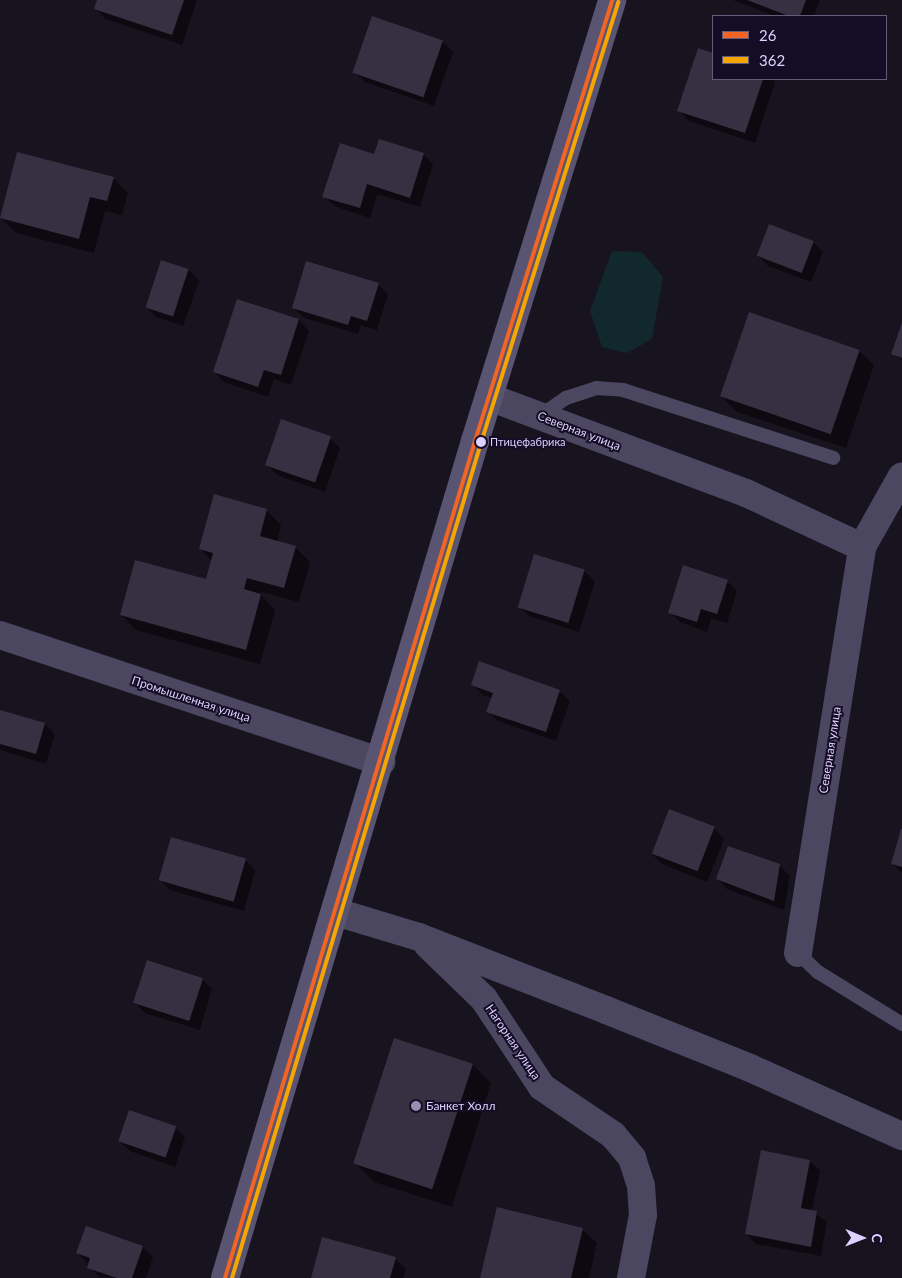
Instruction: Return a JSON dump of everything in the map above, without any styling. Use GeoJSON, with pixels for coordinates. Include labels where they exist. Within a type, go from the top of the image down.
{"type":"FeatureCollection","features":[{"type":"Feature","properties":{"kind":"main road"},"geometry":{"type":"LineString","coordinates":[[225,1278],[489,397],[612,0]]}},
{"type":"Feature","properties":{"kind":"street","name":"Северная улица"},"geometry":{"type":"LineString","coordinates":[[489,397],[746,493],[862,547]]}},
{"type":"Feature","properties":{"kind":"street","name":"Северная улица"},"geometry":{"type":"LineString","coordinates":[[798,953],[862,547],[902,476]]}},
{"type":"Feature","properties":{"kind":"street","name":"Промышленная улица"},"geometry":{"type":"LineString","coordinates":[[0,635],[381,762]]}},
{"type":"Feature","properties":{"kind":"street"},"geometry":{"type":"LineString","coordinates":[[336,912],[419,937],[750,1068],[902,1136]]}},
{"type":"Feature","properties":{"kind":"street","name":"Нагорная улица"},"geometry":{"type":"LineString","coordinates":[[419,937],[484,999],[542,1087],[613,1135],[632,1158],[641,1186],[643,1215],[631,1278]]}},
{"type":"Feature","properties":{"kind":"lane"},"geometry":{"type":"LineString","coordinates":[[540,416],[566,398],[596,388],[623,390],[833,458]]}},
{"type":"Feature","properties":{"kind":"lane"},"geometry":{"type":"LineString","coordinates":[[798,953],[818,972],[902,1024]]}},
{"type":"Feature","properties":{"kind":"green space"},"geometry":{"type":"Polygon","coordinates":[[[612,251],[642,252],[663,277],[652,339],[627,353],[602,347],[590,311],[612,251]]]}},
{"type":"Feature","properties":{"kind":"building"},"geometry":{"type":"Polygon","coordinates":[[[97,0],[184,0],[172,35],[94,9],[97,0]]]}},
{"type":"Feature","properties":{"kind":"building"},"geometry":{"type":"Polygon","coordinates":[[[747,0],[806,0],[800,15],[786,15],[747,0]]]}},
{"type":"Feature","properties":{"kind":"building"},"geometry":{"type":"Polygon","coordinates":[[[372,16],[443,40],[423,97],[352,73],[372,16]]]}},
{"type":"Feature","properties":{"kind":"building"},"geometry":{"type":"Polygon","coordinates":[[[698,48],[712,53],[712,80],[763,80],[745,133],[677,111],[698,48]]]}},
{"type":"Feature","properties":{"kind":"building"},"geometry":{"type":"Polygon","coordinates":[[[379,139],[424,153],[410,198],[367,184],[360,208],[322,197],[340,143],[374,154],[379,139]]]}},
{"type":"Feature","properties":{"kind":"building"},"geometry":{"type":"Polygon","coordinates":[[[17,152],[114,177],[107,201],[90,197],[79,239],[0,218],[17,152]]]}},
{"type":"Feature","properties":{"kind":"building"},"geometry":{"type":"Polygon","coordinates":[[[769,224],[814,241],[802,273],[757,256],[769,224]]]}},
{"type":"Feature","properties":{"kind":"building"},"geometry":{"type":"Polygon","coordinates":[[[161,260],[189,269],[173,317],[146,308],[161,260]]]}},
{"type":"Feature","properties":{"kind":"building"},"geometry":{"type":"Polygon","coordinates":[[[306,261],[379,283],[367,321],[351,316],[348,325],[292,308],[306,261]]]}},
{"type":"Feature","properties":{"kind":"building"},"geometry":{"type":"Polygon","coordinates":[[[237,299],[299,319],[281,375],[264,370],[258,387],[213,372],[237,299]]]}},
{"type":"Feature","properties":{"kind":"building"},"geometry":{"type":"Polygon","coordinates":[[[749,312],[860,350],[831,434],[720,396],[749,312]]]}},
{"type":"Feature","properties":{"kind":"building"},"geometry":{"type":"Polygon","coordinates":[[[902,323],[902,358],[891,354],[902,323]]]}},
{"type":"Feature","properties":{"kind":"building"},"geometry":{"type":"Polygon","coordinates":[[[281,419],[331,436],[315,483],[265,465],[281,419]]]}},
{"type":"Feature","properties":{"kind":"building"},"geometry":{"type":"Polygon","coordinates":[[[214,494],[267,509],[260,536],[296,546],[284,588],[247,578],[244,589],[261,594],[246,650],[120,615],[135,560],[206,579],[213,553],[199,549],[214,494]]]}},
{"type":"Feature","properties":{"kind":"building"},"geometry":{"type":"Polygon","coordinates":[[[534,554],[585,569],[568,623],[518,608],[534,554]]]}},
{"type":"Feature","properties":{"kind":"building"},"geometry":{"type":"Polygon","coordinates":[[[683,565],[728,580],[717,614],[701,609],[697,622],[668,613],[683,565]]]}},
{"type":"Feature","properties":{"kind":"building"},"geometry":{"type":"Polygon","coordinates":[[[479,661],[560,690],[546,732],[486,712],[493,693],[471,685],[479,661]]]}},
{"type":"Feature","properties":{"kind":"building"},"geometry":{"type":"Polygon","coordinates":[[[0,710],[45,723],[36,754],[0,744],[0,710]]]}},
{"type":"Feature","properties":{"kind":"building"},"geometry":{"type":"Polygon","coordinates":[[[669,809],[715,827],[698,871],[652,854],[669,809]]]}},
{"type":"Feature","properties":{"kind":"building"},"geometry":{"type":"Polygon","coordinates":[[[902,829],[902,867],[891,864],[902,829]]]}},
{"type":"Feature","properties":{"kind":"building"},"geometry":{"type":"Polygon","coordinates":[[[171,837],[246,858],[234,902],[159,880],[171,837]]]}},
{"type":"Feature","properties":{"kind":"building"},"geometry":{"type":"Polygon","coordinates":[[[728,846],[780,864],[774,901],[716,879],[728,846]]]}},
{"type":"Feature","properties":{"kind":"building"},"geometry":{"type":"Polygon","coordinates":[[[147,960],[203,978],[189,1021],[133,1003],[147,960]]]}},
{"type":"Feature","properties":{"kind":"building","name":"Банкет Холл"},"geometry":{"type":"Polygon","coordinates":[[[394,1038],[473,1064],[432,1189],[353,1164],[394,1038]]]}},
{"type":"Feature","properties":{"kind":"building"},"geometry":{"type":"Polygon","coordinates":[[[129,1110],[176,1126],[166,1157],[118,1141],[129,1110]]]}},
{"type":"Feature","properties":{"kind":"building"},"geometry":{"type":"Polygon","coordinates":[[[761,1150],[810,1160],[801,1208],[817,1211],[811,1247],[745,1234],[761,1150]]]}},
{"type":"Feature","properties":{"kind":"building"},"geometry":{"type":"Polygon","coordinates":[[[497,1207],[583,1228],[571,1278],[480,1278],[497,1207]]]}},
{"type":"Feature","properties":{"kind":"building"},"geometry":{"type":"Polygon","coordinates":[[[86,1226],[143,1246],[132,1278],[117,1278],[87,1268],[90,1258],[76,1253],[86,1226]]]}},
{"type":"Feature","properties":{"kind":"building"},"geometry":{"type":"Polygon","coordinates":[[[322,1237],[396,1257],[390,1278],[311,1278],[322,1237]]]}},
{"type":"Feature","properties":{"kind":"transit line","name":"26"},"geometry":{"type":"LineString","coordinates":[[225,1278],[475,441],[612,0]]}},
{"type":"Feature","properties":{"kind":"transit line","name":"362"},"geometry":{"type":"LineString","coordinates":[[232,1278],[481,443],[618,2]]}},
{"type":"Feature","properties":{"kind":"place","name":"Птицефабрика"},"geometry":{"type":"Point","coordinates":[481,442]}},
{"type":"Feature","properties":{"kind":"place","name":"Банкет Холл"},"geometry":{"type":"Point","coordinates":[416,1106]}}]}
